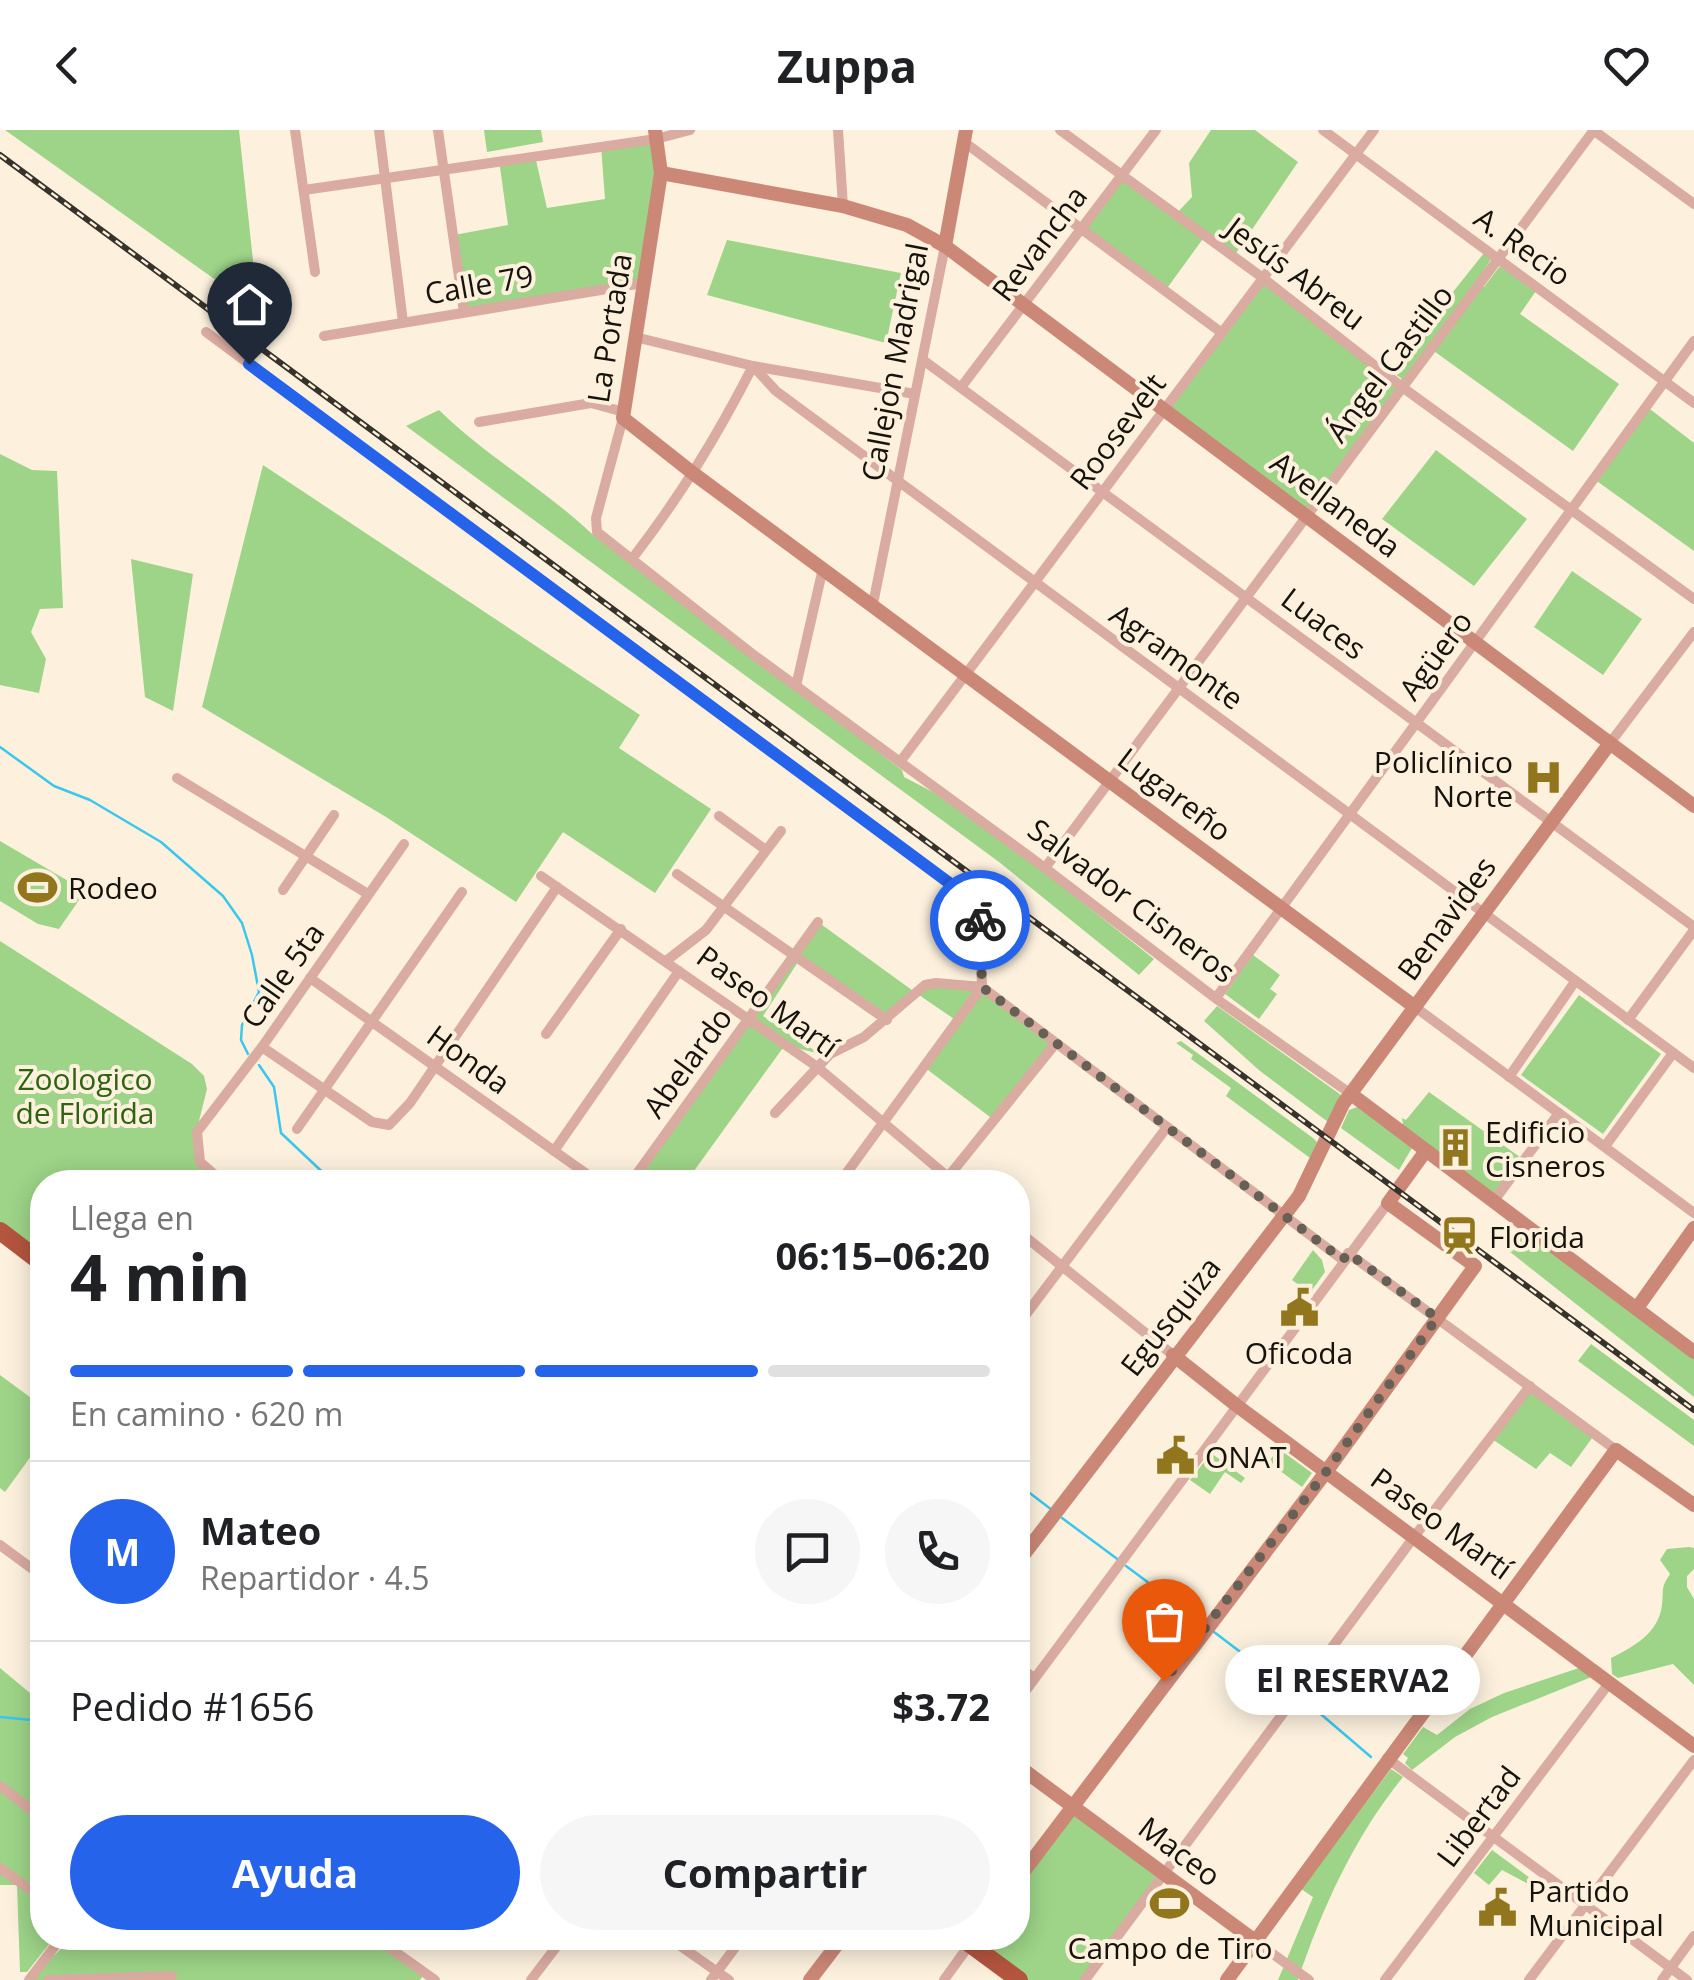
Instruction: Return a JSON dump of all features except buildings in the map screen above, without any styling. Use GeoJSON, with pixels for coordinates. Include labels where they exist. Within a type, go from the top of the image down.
{"type":"FeatureCollection","features":[{"type":"Feature","properties":{"kind":"highway"},"geometry":{"type":"LineString","coordinates":[[0,1231],[30,1254]]}},
{"type":"Feature","properties":{"kind":"highway"},"geometry":{"type":"LineString","coordinates":[[981,1950],[1018,1980]]}},
{"type":"Feature","properties":{"kind":"street"},"geometry":{"type":"LineString","coordinates":[[295,130],[315,272]]}},
{"type":"Feature","properties":{"kind":"street"},"geometry":{"type":"LineString","coordinates":[[380,130],[403,322]]}},
{"type":"Feature","properties":{"kind":"street"},"geometry":{"type":"LineString","coordinates":[[438,130],[464,312]]}},
{"type":"Feature","properties":{"kind":"street"},"geometry":{"type":"LineString","coordinates":[[304,190],[690,130]]}},
{"type":"Feature","properties":{"kind":"street"},"geometry":{"type":"LineString","coordinates":[[838,130],[843,206]]}},
{"type":"Feature","properties":{"kind":"street","name":"Jesús Abreu"},"geometry":{"type":"LineString","coordinates":[[1060,130],[1263,278],[1402,387],[1694,599]]}},
{"type":"Feature","properties":{"kind":"street","name":"Revancha"},"geometry":{"type":"LineString","coordinates":[[962,386],[1156,130]]}},
{"type":"Feature","properties":{"kind":"street","name":"A. Recio"},"geometry":{"type":"LineString","coordinates":[[1323,130],[1694,402]]}},
{"type":"Feature","properties":{"kind":"street","name":"Roosevelt"},"geometry":{"type":"LineString","coordinates":[[900,762],[1374,130]]}},
{"type":"Feature","properties":{"kind":"street"},"geometry":{"type":"LineString","coordinates":[[1594,130],[1694,204]]}},
{"type":"Feature","properties":{"kind":"street","name":"Ángel Castillo"},"geometry":{"type":"LineString","coordinates":[[1046,868],[1594,130]]}},
{"type":"Feature","properties":{"kind":"street","name":"La Portada"},"geometry":{"type":"LineString","coordinates":[[597,532],[596,518],[624,415],[660,173],[655,134]]}},
{"type":"Feature","properties":{"kind":"street"},"geometry":{"type":"LineString","coordinates":[[965,136],[1222,332]]}},
{"type":"Feature","properties":{"kind":"street","name":"Callejon Madrigal"},"geometry":{"type":"LineString","coordinates":[[873,604],[965,136]]}},
{"type":"Feature","properties":{"kind":"street","name":"Avellaneda"},"geometry":{"type":"LineString","coordinates":[[660,173],[843,206],[906,225],[945,246],[1694,806]]}},
{"type":"Feature","properties":{"kind":"street","name":"Calle 79"},"geometry":{"type":"LineString","coordinates":[[324,336],[643,284]]}},
{"type":"Feature","properties":{"kind":"street"},"geometry":{"type":"LineString","coordinates":[[206,332],[979,905],[982,987],[849,1170]]}},
{"type":"Feature","properties":{"kind":"street"},"geometry":{"type":"LineString","coordinates":[[635,337],[752,366],[915,394]]}},
{"type":"Feature","properties":{"kind":"street","name":"Agüero"},"geometry":{"type":"LineString","coordinates":[[1216,998],[1694,341]]}},
{"type":"Feature","properties":{"kind":"street","name":"Luaces"},"geometry":{"type":"LineString","coordinates":[[923,360],[1694,929]]}},
{"type":"Feature","properties":{"kind":"street"},"geometry":{"type":"LineString","coordinates":[[632,559],[715,441],[752,366]]}},
{"type":"Feature","properties":{"kind":"street","name":"Agramonte"},"geometry":{"type":"LineString","coordinates":[[752,366],[776,390],[1036,584],[1694,1068]]}},
{"type":"Feature","properties":{"kind":"street"},"geometry":{"type":"LineString","coordinates":[[479,422],[592,404],[624,415]]}},
{"type":"Feature","properties":{"kind":"street","name":"Lugareño"},"geometry":{"type":"LineString","coordinates":[[624,415],[694,474],[1694,1213]]}},
{"type":"Feature","properties":{"kind":"street","name":"Salvador Cisneros"},"geometry":{"type":"LineString","coordinates":[[597,532],[796,686],[1694,1352]]}},
{"type":"Feature","properties":{"kind":"street"},"geometry":{"type":"LineString","coordinates":[[796,686],[824,568]]}},
{"type":"Feature","properties":{"kind":"street","name":"Benavides"},"geometry":{"type":"LineString","coordinates":[[1351,1094],[1694,632]]}},
{"type":"Feature","properties":{"kind":"street"},"geometry":{"type":"LineString","coordinates":[[176,778],[368,894]]}},
{"type":"Feature","properties":{"kind":"street"},"geometry":{"type":"LineString","coordinates":[[283,890],[334,815]]}},
{"type":"Feature","properties":{"kind":"street"},"geometry":{"type":"LineString","coordinates":[[719,816],[766,850]]}},
{"type":"Feature","properties":{"kind":"street"},"geometry":{"type":"LineString","coordinates":[[666,961],[706,930],[780,830]]}},
{"type":"Feature","properties":{"kind":"street","name":"Calle 5ta"},"geometry":{"type":"LineString","coordinates":[[209,1170],[200,1162],[197,1132],[262,1047],[404,844]]}},
{"type":"Feature","properties":{"kind":"street"},"geometry":{"type":"LineString","coordinates":[[677,874],[888,1020]]}},
{"type":"Feature","properties":{"kind":"street","name":"Paseo Martí"},"geometry":{"type":"LineString","coordinates":[[541,876],[816,1066],[936,1170]]}},
{"type":"Feature","properties":{"kind":"street"},"geometry":{"type":"LineString","coordinates":[[262,1047],[383,1126],[397,1118],[436,1065],[557,887]]}},
{"type":"Feature","properties":{"kind":"street"},"geometry":{"type":"LineString","coordinates":[[296,1129],[462,892]]}},
{"type":"Feature","properties":{"kind":"street","name":"Abelardo"},"geometry":{"type":"LineString","coordinates":[[639,1170],[818,922]]}},
{"type":"Feature","properties":{"kind":"street"},"geometry":{"type":"LineString","coordinates":[[546,1034],[621,929]]}},
{"type":"Feature","properties":{"kind":"street"},"geometry":{"type":"LineString","coordinates":[[1628,1020],[1694,929]]}},
{"type":"Feature","properties":{"kind":"street"},"geometry":{"type":"LineString","coordinates":[[554,1151],[679,971]]}},
{"type":"Feature","properties":{"kind":"street","name":"Honda"},"geometry":{"type":"LineString","coordinates":[[310,978],[581,1170]]}},
{"type":"Feature","properties":{"kind":"street"},"geometry":{"type":"LineString","coordinates":[[1509,1077],[1574,982]]}},
{"type":"Feature","properties":{"kind":"street"},"geometry":{"type":"LineString","coordinates":[[774,1113],[830,1054],[888,1020],[924,986],[936,983],[982,987],[1284,1216],[1437,1318],[1694,1506]]}},
{"type":"Feature","properties":{"kind":"street"},"geometry":{"type":"LineString","coordinates":[[958,1170],[1056,1043]]}},
{"type":"Feature","properties":{"kind":"street"},"geometry":{"type":"LineString","coordinates":[[1606,1146],[1673,1052]]}},
{"type":"Feature","properties":{"kind":"street","name":"Egusquiza"},"geometry":{"type":"LineString","coordinates":[[1030,1546],[1284,1216],[1310,1175],[1351,1094]]}},
{"type":"Feature","properties":{"kind":"street"},"geometry":{"type":"LineString","coordinates":[[1493,1202],[1559,1113]]}},
{"type":"Feature","properties":{"kind":"street"},"geometry":{"type":"LineString","coordinates":[[1030,1309],[1167,1127]]}},
{"type":"Feature","properties":{"kind":"street"},"geometry":{"type":"LineString","coordinates":[[1030,1684],[1425,1152]]}},
{"type":"Feature","properties":{"kind":"street"},"geometry":{"type":"LineString","coordinates":[[1030,1863],[1326,1472],[1475,1266],[1388,1203]]}},
{"type":"Feature","properties":{"kind":"street"},"geometry":{"type":"LineString","coordinates":[[1637,1308],[1694,1228]]}},
{"type":"Feature","properties":{"kind":"street","name":"Paseo Martí"},"geometry":{"type":"LineString","coordinates":[[1030,1240],[1236,1405],[1694,1746]]}},
{"type":"Feature","properties":{"kind":"street"},"geometry":{"type":"LineString","coordinates":[[1085,1980],[1530,1386]]}},
{"type":"Feature","properties":{"kind":"street"},"geometry":{"type":"LineString","coordinates":[[1226,1980],[1616,1450]]}},
{"type":"Feature","properties":{"kind":"street"},"geometry":{"type":"LineString","coordinates":[[0,1545],[30,1567]]}},
{"type":"Feature","properties":{"kind":"street"},"geometry":{"type":"LineString","coordinates":[[1030,1675],[1034,1678]]}},
{"type":"Feature","properties":{"kind":"street","name":"Libertad"},"geometry":{"type":"LineString","coordinates":[[1385,1980],[1610,1682]]}},
{"type":"Feature","properties":{"kind":"street"},"geometry":{"type":"LineString","coordinates":[[1388,1758],[1686,1980]]}},
{"type":"Feature","properties":{"kind":"street"},"geometry":{"type":"LineString","coordinates":[[1528,1980],[1694,1760]]}},
{"type":"Feature","properties":{"kind":"street","name":"Maceo"},"geometry":{"type":"LineString","coordinates":[[1030,1775],[1309,1980]]}},
{"type":"Feature","properties":{"kind":"street"},"geometry":{"type":"LineString","coordinates":[[0,1786],[30,1809]]}},
{"type":"Feature","properties":{"kind":"street"},"geometry":{"type":"LineString","coordinates":[[0,1868],[30,1889]]}},
{"type":"Feature","properties":{"kind":"street"},"geometry":{"type":"LineString","coordinates":[[1662,1980],[1694,1936]]}},
{"type":"Feature","properties":{"kind":"street"},"geometry":{"type":"LineString","coordinates":[[29,1980],[52,1950]]}},
{"type":"Feature","properties":{"kind":"street"},"geometry":{"type":"LineString","coordinates":[[394,1950],[426,1978]]}},
{"type":"Feature","properties":{"kind":"street"},"geometry":{"type":"LineString","coordinates":[[531,1980],[554,1950]]}},
{"type":"Feature","properties":{"kind":"street"},"geometry":{"type":"LineString","coordinates":[[683,1950],[714,1976],[729,1980]]}},
{"type":"Feature","properties":{"kind":"street"},"geometry":{"type":"LineString","coordinates":[[714,1976],[733,1950]]}},
{"type":"Feature","properties":{"kind":"street"},"geometry":{"type":"LineString","coordinates":[[810,1980],[833,1950]]}},
{"type":"Feature","properties":{"kind":"street"},"geometry":{"type":"LineString","coordinates":[[944,1980],[963,1950]]}},
{"type":"Feature","properties":{"kind":"street"},"geometry":{"type":"LineString","coordinates":[[48,1980],[172,1976]]}},
{"type":"Feature","properties":{"kind":"green space"},"geometry":{"type":"Polygon","coordinates":[[[5,130],[239,130],[255,279],[241,298],[5,130]]]}},
{"type":"Feature","properties":{"kind":"green space"},"geometry":{"type":"Polygon","coordinates":[[[484,130],[541,130],[543,142],[487,152],[484,130]]]}},
{"type":"Feature","properties":{"kind":"green space"},"geometry":{"type":"Polygon","coordinates":[[[1211,130],[1255,130],[1298,162],[1234,256],[1205,236],[1165,291],[1082,229],[1122,176],[1176,214],[1192,197],[1189,163],[1211,130]]]}},
{"type":"Feature","properties":{"kind":"green space"},"geometry":{"type":"Polygon","coordinates":[[[656,139],[661,173],[643,283],[464,312],[454,235],[508,225],[499,160],[535,156],[547,208],[605,199],[601,146],[656,139]]]}},
{"type":"Feature","properties":{"kind":"green space"},"geometry":{"type":"Polygon","coordinates":[[[727,240],[901,273],[886,343],[707,295],[727,240]]]}},
{"type":"Feature","properties":{"kind":"green space"},"geometry":{"type":"Polygon","coordinates":[[[1484,253],[1491,259],[1476,283],[1484,287],[1500,266],[1536,291],[1520,314],[1619,384],[1573,451],[1431,349],[1308,515],[1163,411],[1263,278],[1402,386],[1401,378],[1390,371],[1484,253]]]}},
{"type":"Feature","properties":{"kind":"green space"},"geometry":{"type":"Polygon","coordinates":[[[1646,406],[1694,443],[1694,551],[1594,479],[1646,406]]]}},
{"type":"Feature","properties":{"kind":"green space"},"geometry":{"type":"Polygon","coordinates":[[[439,410],[591,533],[902,770],[904,777],[933,792],[1026,858],[1154,959],[1139,975],[999,862],[406,426],[439,410]]]}},
{"type":"Feature","properties":{"kind":"green space"},"geometry":{"type":"Polygon","coordinates":[[[1436,450],[1527,519],[1474,586],[1382,519],[1436,450]]]}},
{"type":"Feature","properties":{"kind":"green space"},"geometry":{"type":"Polygon","coordinates":[[[0,454],[32,470],[57,471],[63,608],[40,609],[31,632],[46,659],[39,693],[0,685],[0,454]]]}},
{"type":"Feature","properties":{"kind":"green space"},"geometry":{"type":"Polygon","coordinates":[[[263,465],[640,715],[619,748],[711,809],[655,893],[563,832],[516,902],[386,817],[202,707],[263,465]]]}},
{"type":"Feature","properties":{"kind":"green space"},"geometry":{"type":"Polygon","coordinates":[[[131,559],[193,574],[173,711],[145,697],[131,559]]]}},
{"type":"Feature","properties":{"kind":"green space"},"geometry":{"type":"Polygon","coordinates":[[[1572,571],[1642,619],[1603,675],[1534,627],[1572,571]]]}},
{"type":"Feature","properties":{"kind":"green space","name":"Rodeo"},"geometry":{"type":"Polygon","coordinates":[[[0,841],[75,885],[79,900],[59,929],[38,924],[0,901],[0,841]]]}},
{"type":"Feature","properties":{"kind":"green space"},"geometry":{"type":"Polygon","coordinates":[[[818,922],[916,993],[887,1020],[798,962],[763,1016],[820,1054],[785,1045],[695,1170],[640,1170],[818,922]]]}},
{"type":"Feature","properties":{"kind":"green space","name":"Zoologico de Florida"},"geometry":{"type":"Polygon","coordinates":[[[0,941],[192,1064],[204,1076],[207,1089],[198,1125],[202,1170],[30,1170],[30,1254],[0,1231],[0,941]]]}},
{"type":"Feature","properties":{"kind":"green space"},"geometry":{"type":"Polygon","coordinates":[[[1253,955],[1280,975],[1270,989],[1277,994],[1259,1019],[1225,994],[1253,955]]]}},
{"type":"Feature","properties":{"kind":"green space"},"geometry":{"type":"Polygon","coordinates":[[[925,985],[982,987],[1056,1043],[994,1120],[924,1067],[957,1021],[916,993],[925,985]]]}},
{"type":"Feature","properties":{"kind":"green space"},"geometry":{"type":"Polygon","coordinates":[[[1579,995],[1661,1054],[1603,1134],[1521,1075],[1579,995]]]}},
{"type":"Feature","properties":{"kind":"green space"},"geometry":{"type":"Polygon","coordinates":[[[1217,1006],[1341,1095],[1328,1122],[1260,1071],[1204,1021],[1217,1006]]]}},
{"type":"Feature","properties":{"kind":"green space"},"geometry":{"type":"Polygon","coordinates":[[[1181,1041],[1313,1138],[1317,1142],[1310,1158],[1226,1096],[1231,1088],[1191,1059],[1193,1055],[1176,1043],[1181,1041]]]}},
{"type":"Feature","properties":{"kind":"green space"},"geometry":{"type":"Polygon","coordinates":[[[1429,1092],[1524,1160],[1493,1202],[1398,1130],[1402,1118],[1406,1120],[1429,1092]]]}},
{"type":"Feature","properties":{"kind":"green space"},"geometry":{"type":"Polygon","coordinates":[[[1357,1107],[1412,1148],[1399,1170],[1341,1128],[1349,1110],[1357,1107]]]}},
{"type":"Feature","properties":{"kind":"green space"},"geometry":{"type":"Polygon","coordinates":[[[1523,1224],[1694,1352],[1694,1397],[1505,1248],[1523,1224]]]}},
{"type":"Feature","properties":{"kind":"green space"},"geometry":{"type":"Polygon","coordinates":[[[1313,1250],[1322,1260],[1325,1272],[1310,1293],[1292,1280],[1313,1250]]]}},
{"type":"Feature","properties":{"kind":"green space"},"geometry":{"type":"Polygon","coordinates":[[[1591,1344],[1694,1420],[1694,1446],[1578,1361],[1591,1344]]]}},
{"type":"Feature","properties":{"kind":"green space"},"geometry":{"type":"Polygon","coordinates":[[[0,1375],[30,1397],[30,1458],[5,1492],[0,1488],[0,1375]]]}},
{"type":"Feature","properties":{"kind":"green space"},"geometry":{"type":"Polygon","coordinates":[[[1530,1386],[1595,1434],[1571,1467],[1550,1453],[1536,1469],[1492,1439],[1530,1386]]]}},
{"type":"Feature","properties":{"kind":"green space"},"geometry":{"type":"Polygon","coordinates":[[[1279,1449],[1312,1473],[1302,1487],[1268,1462],[1279,1449]]]}},
{"type":"Feature","properties":{"kind":"green space"},"geometry":{"type":"Polygon","coordinates":[[[1211,1453],[1245,1478],[1241,1483],[1225,1472],[1210,1494],[1190,1480],[1211,1453]]]}},
{"type":"Feature","properties":{"kind":"green space"},"geometry":{"type":"Polygon","coordinates":[[[1694,1548],[1694,1569],[1687,1576],[1687,1587],[1694,1599],[1694,1685],[1673,1664],[1618,1678],[1612,1674],[1611,1658],[1644,1638],[1660,1615],[1670,1574],[1660,1560],[1667,1549],[1694,1548]]]}},
{"type":"Feature","properties":{"kind":"green space"},"geometry":{"type":"Polygon","coordinates":[[[1582,1667],[1594,1676],[1492,1717],[1455,1737],[1412,1770],[1405,1763],[1408,1758],[1403,1754],[1423,1727],[1437,1735],[1470,1709],[1504,1693],[1582,1667]]]}},
{"type":"Feature","properties":{"kind":"green space"},"geometry":{"type":"Polygon","coordinates":[[[0,1668],[30,1693],[30,1950],[44,1950],[27,1972],[20,1972],[17,1885],[0,1885],[0,1668]]]}},
{"type":"Feature","properties":{"kind":"green space"},"geometry":{"type":"Polygon","coordinates":[[[1391,1769],[1403,1777],[1370,1823],[1341,1874],[1298,1980],[1278,1980],[1313,1897],[1301,1889],[1391,1769]]]}},
{"type":"Feature","properties":{"kind":"green space"},"geometry":{"type":"Polygon","coordinates":[[[1072,1805],[1165,1874],[1085,1980],[1019,1980],[978,1950],[1030,1950],[1030,1863],[1072,1805]]]}},
{"type":"Feature","properties":{"kind":"green space"},"geometry":{"type":"Polygon","coordinates":[[[1492,1850],[1534,1881],[1532,1886],[1502,1870],[1489,1885],[1474,1873],[1492,1850]]]}},
{"type":"Feature","properties":{"kind":"green space"},"geometry":{"type":"Polygon","coordinates":[[[60,1950],[393,1950],[425,1973],[420,1980],[29,1980],[60,1950]]]}},
{"type":"Feature","properties":{"kind":"waterway"},"geometry":{"type":"LineString","coordinates":[[0,747],[54,786],[90,800],[161,842],[223,896],[242,923],[259,992],[242,1025],[241,1040],[248,1054]]}},
{"type":"Feature","properties":{"kind":"waterway"},"geometry":{"type":"LineString","coordinates":[[259,1065],[274,1087],[281,1133],[320,1170]]}},
{"type":"Feature","properties":{"kind":"waterway"},"geometry":{"type":"LineString","coordinates":[[1030,1493],[1052,1510]]}},
{"type":"Feature","properties":{"kind":"waterway"},"geometry":{"type":"LineString","coordinates":[[1062,1518],[1120,1561]]}},
{"type":"Feature","properties":{"kind":"waterway"},"geometry":{"type":"LineString","coordinates":[[1126,1566],[1204,1624]]}},
{"type":"Feature","properties":{"kind":"waterway"},"geometry":{"type":"LineString","coordinates":[[1214,1632],[1296,1694]]}},
{"type":"Feature","properties":{"kind":"waterway"},"geometry":{"type":"LineString","coordinates":[[1302,1698],[1371,1757]]}},
{"type":"Feature","properties":{"kind":"waterway"},"geometry":{"type":"LineString","coordinates":[[0,1717],[30,1720]]}},
{"type":"Feature","properties":{"kind":"railway"},"geometry":{"type":"LineString","coordinates":[[0,155],[1694,1410]]}},
{"type":"Feature","properties":{"kind":"way so far"},"geometry":{"type":"LineString","coordinates":[[980,920],[982,987],[1343,1260],[1348,1253],[1437,1318],[1326,1472],[1164,1681]]}},
{"type":"Feature","properties":{"kind":"place","name":"Policlínico Norte"},"geometry":{"type":"Point","coordinates":[1543,778]}},
{"type":"Feature","properties":{"kind":"place","name":"Rodeo"},"geometry":{"type":"Point","coordinates":[38,887]}},
{"type":"Feature","properties":{"kind":"place","name":"Edificio Cisneros"},"geometry":{"type":"Point","coordinates":[1455,1148]}},
{"type":"Feature","properties":{"kind":"place","name":"Florida"},"geometry":{"type":"Point","coordinates":[1459,1236]}},
{"type":"Feature","properties":{"kind":"place","name":"Oficoda"},"geometry":{"type":"Point","coordinates":[1299,1308]}},
{"type":"Feature","properties":{"kind":"place","name":"ONAT"},"geometry":{"type":"Point","coordinates":[1175,1456]}},
{"type":"Feature","properties":{"kind":"place","name":"El RESERVA2"},"geometry":{"type":"Point","coordinates":[1164,1681]}},
{"type":"Feature","properties":{"kind":"place","name":"Campo de Tiro"},"geometry":{"type":"Point","coordinates":[1170,1903]}},
{"type":"Feature","properties":{"kind":"place","name":"Partido Municipal"},"geometry":{"type":"Point","coordinates":[1498,1907]}},
{"type":"Feature","properties":{"kind":"route"},"geometry":{"type":"LineString","coordinates":[[249,364],[979,905],[980,920]]}}]}
